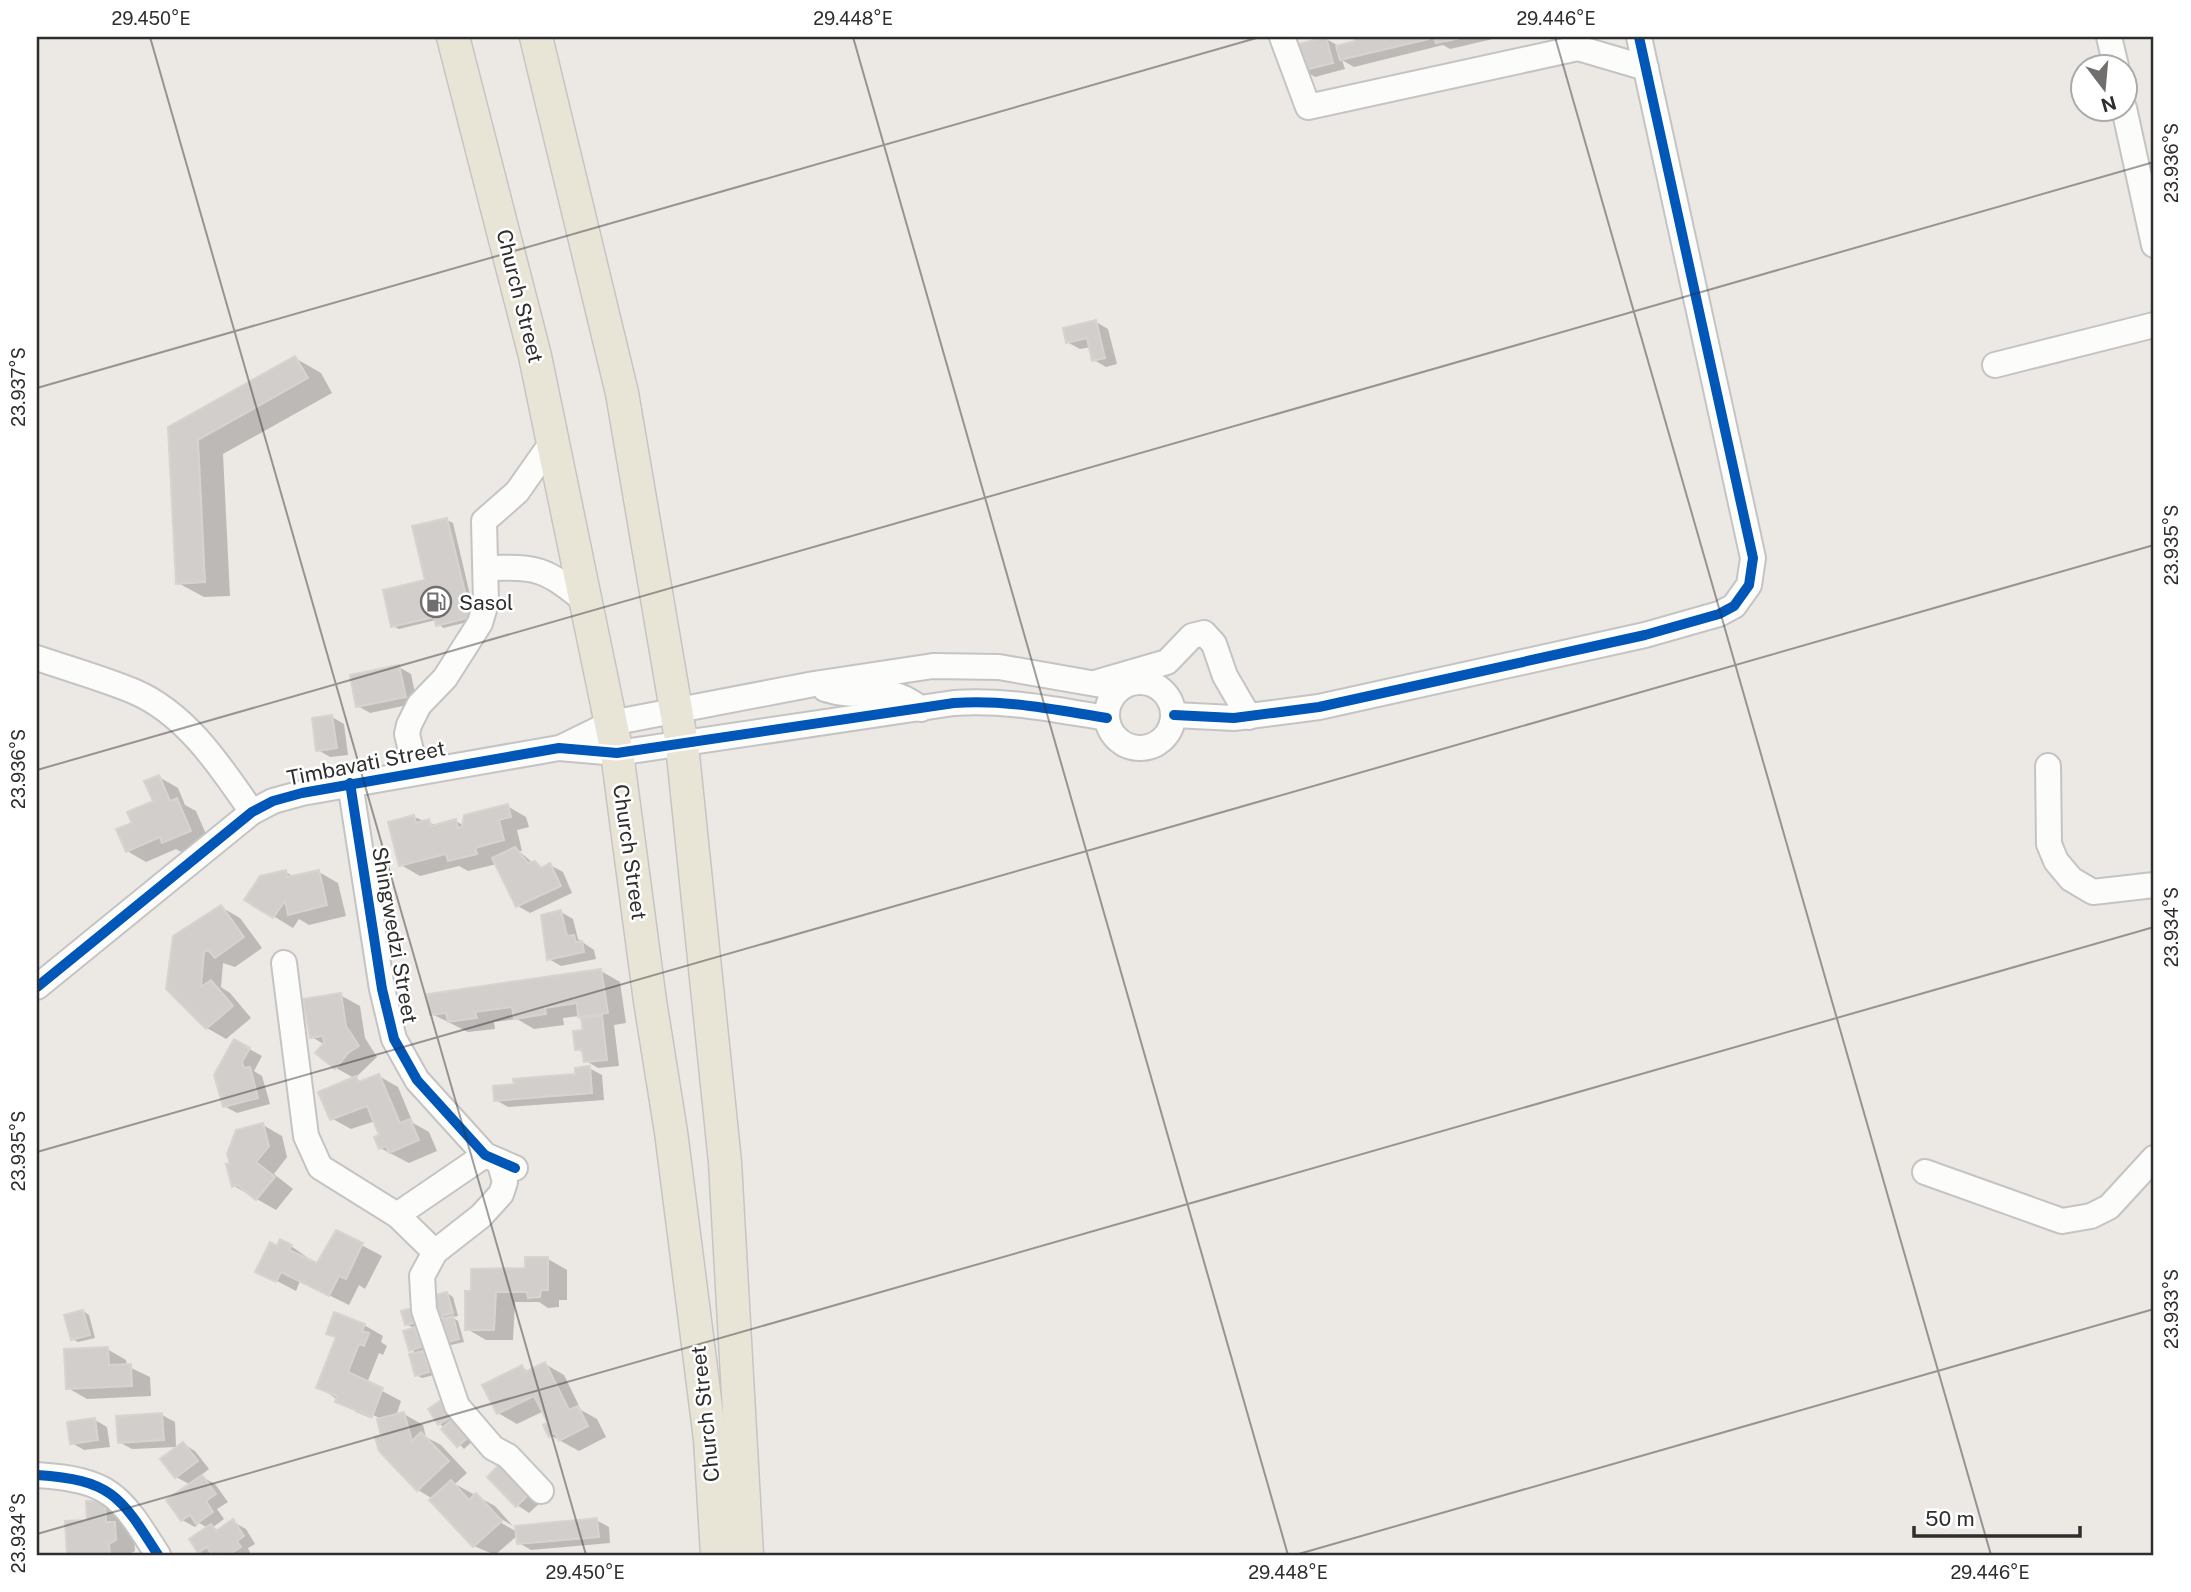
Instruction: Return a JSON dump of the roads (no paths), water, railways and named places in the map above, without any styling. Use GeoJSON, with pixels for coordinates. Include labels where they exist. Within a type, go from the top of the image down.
{"type":"FeatureCollection","features":[{"type":"Feature","properties":{"kind":"main road","name":"Church Street"},"geometry":{"type":"LineString","coordinates":[[453,37],[536,356],[614,738],[671,1132],[707,1412],[717,1555]]}},
{"type":"Feature","properties":{"kind":"main road","name":"Church Street"},"geometry":{"type":"LineString","coordinates":[[537,37],[622,393],[682,745],[725,1162],[747,1555]]}},
{"type":"Feature","properties":{"kind":"street"},"geometry":{"type":"LineString","coordinates":[[1282,37],[1308,107],[1578,48],[1646,68]]}},
{"type":"Feature","properties":{"kind":"street"},"geometry":{"type":"LineString","coordinates":[[1174,715],[1249,717],[1319,707],[1645,635],[1719,614],[1743,596],[1753,572],[1753,558],[1639,37]]}},
{"type":"Feature","properties":{"kind":"street"},"geometry":{"type":"LineString","coordinates":[[2127,122],[2154,245]]}},
{"type":"Feature","properties":{"kind":"street"},"geometry":{"type":"LineString","coordinates":[[1995,365],[2154,325]]}},
{"type":"Feature","properties":{"kind":"street"},"geometry":{"type":"LineString","coordinates":[[416,772],[409,745],[409,725],[419,705],[445,678],[480,623],[486,603],[486,568],[482,537],[484,521],[517,492],[554,441]]}},
{"type":"Feature","properties":{"kind":"street"},"geometry":{"type":"LineString","coordinates":[[486,568],[539,569],[550,573],[585,601]]}},
{"type":"Feature","properties":{"kind":"street"},"geometry":{"type":"LineString","coordinates":[[1108,685],[1167,662],[1192,636],[1204,633],[1214,644],[1225,676],[1249,717]]}},
{"type":"Feature","properties":{"kind":"street"},"geometry":{"type":"LineString","coordinates":[[37,657],[135,691],[166,709],[205,748],[252,812]]}},
{"type":"Feature","properties":{"kind":"street","name":"Timbavati Street"},"geometry":{"type":"LineString","coordinates":[[37,987],[252,812],[273,801],[351,783],[614,738],[676,712],[882,673],[965,665],[999,667],[1108,685]]}},
{"type":"Feature","properties":{"kind":"street"},"geometry":{"type":"LineString","coordinates":[[1139,681],[1160,687],[1172,705],[1174,715],[1172,726],[1158,743],[1136,748],[1117,738],[1107,718],[1112,697],[1108,685],[1139,681]]}},
{"type":"Feature","properties":{"kind":"street"},"geometry":{"type":"LineString","coordinates":[[814,684],[850,695],[900,693],[921,709]]}},
{"type":"Feature","properties":{"kind":"street","name":"Timbavati Street"},"geometry":{"type":"LineString","coordinates":[[614,738],[682,745],[986,701],[1107,718]]}},
{"type":"Feature","properties":{"kind":"street"},"geometry":{"type":"LineString","coordinates":[[2048,766],[2049,844],[2056,861],[2071,879],[2093,892],[2154,885]]}},
{"type":"Feature","properties":{"kind":"street","name":"Shingwedzi Street"},"geometry":{"type":"LineString","coordinates":[[351,783],[382,989],[394,1039],[417,1080],[500,1162]]}},
{"type":"Feature","properties":{"kind":"street"},"geometry":{"type":"LineString","coordinates":[[284,963],[306,1136],[320,1167],[397,1215],[435,1252]]}},
{"type":"Feature","properties":{"kind":"street"},"geometry":{"type":"LineString","coordinates":[[1925,1172],[2062,1221],[2091,1216],[2109,1207],[2154,1157]]}},
{"type":"Feature","properties":{"kind":"street"},"geometry":{"type":"LineString","coordinates":[[397,1215],[500,1162],[505,1182],[502,1194],[481,1216],[435,1252],[422,1276],[424,1310],[452,1397],[493,1448],[508,1456],[541,1491]]}},
{"type":"Feature","properties":{"kind":"street"},"geometry":{"type":"LineString","coordinates":[[37,1475],[83,1480],[109,1490],[135,1518],[158,1555]]}},
{"type":"Feature","properties":{"kind":"place","name":"Sasol"},"geometry":{"type":"Point","coordinates":[436,602]}}]}
